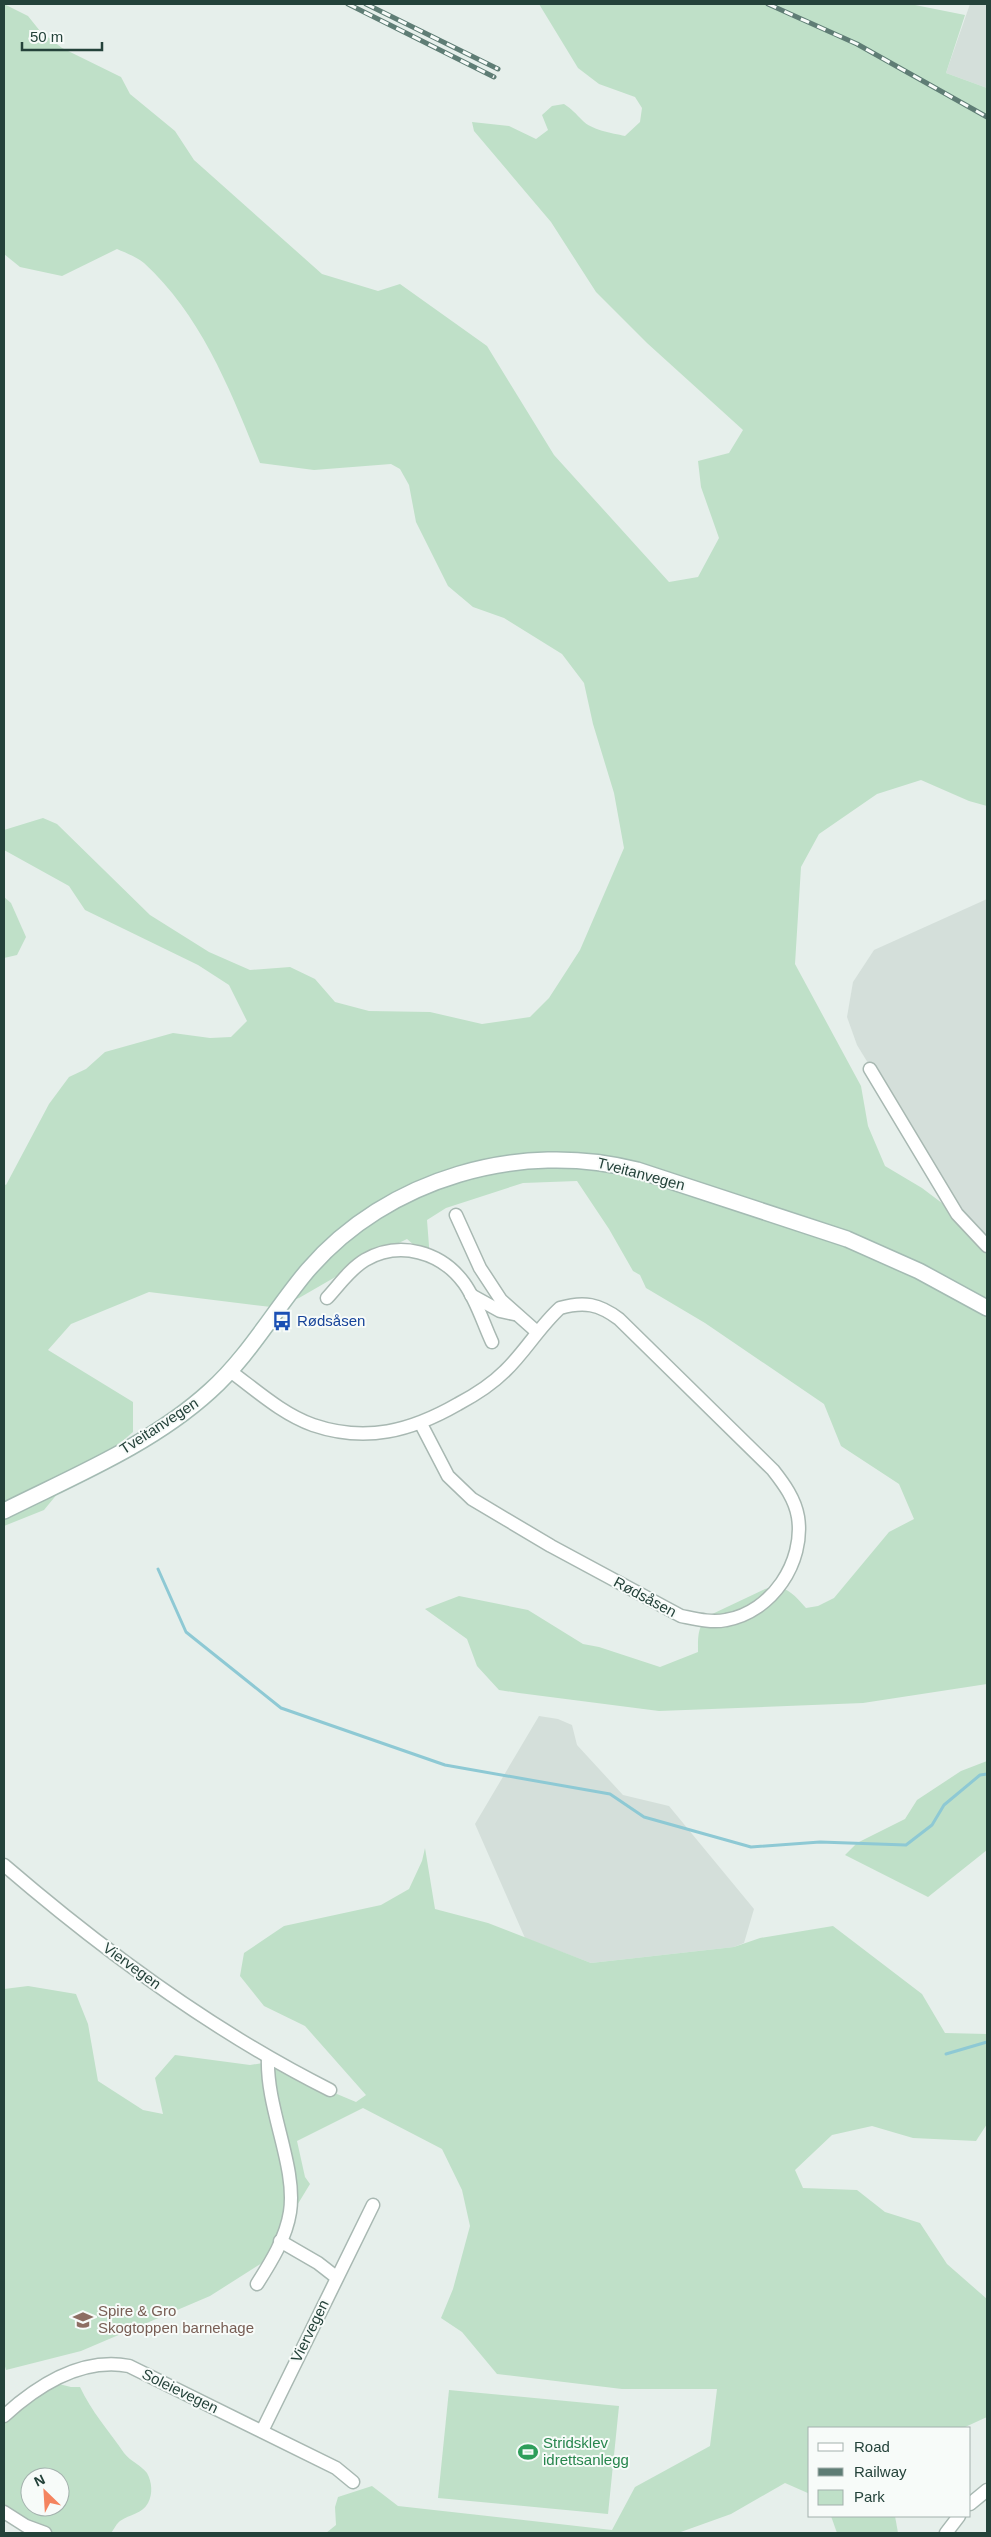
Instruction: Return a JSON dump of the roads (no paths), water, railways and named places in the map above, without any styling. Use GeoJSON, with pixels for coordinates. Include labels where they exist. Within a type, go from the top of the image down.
{"type":"FeatureCollection","features":[{"type":"Feature","properties":{"kind":"main road","name":"Tveitanvegen"},"geometry":{"type":"LineString","coordinates":[[4,1512],[156,1431],[198,1402],[230,1371],[309,1269],[348,1230],[372,1214],[418,1190],[474,1170],[544,1159],[588,1160],[618,1165],[788,1218],[886,1255],[987,1308]]}},
{"type":"Feature","properties":{"kind":"street"},"geometry":{"type":"LineString","coordinates":[[870,1068],[952,1206],[987,1246]]}},
{"type":"Feature","properties":{"kind":"street"},"geometry":{"type":"LineString","coordinates":[[456,1215],[480,1268],[501,1300],[537,1332]]}},
{"type":"Feature","properties":{"kind":"street"},"geometry":{"type":"LineString","coordinates":[[327,1298],[365,1261],[381,1253],[398,1250],[416,1250],[435,1257],[450,1268],[472,1295],[492,1342]]}},
{"type":"Feature","properties":{"kind":"street"},"geometry":{"type":"LineString","coordinates":[[472,1295],[500,1311],[516,1314]]}},
{"type":"Feature","properties":{"kind":"street","name":"Rødsåsen"},"geometry":{"type":"LineString","coordinates":[[230,1371],[292,1416],[312,1424],[356,1433],[399,1430],[421,1424],[488,1386],[505,1371],[537,1332],[560,1308],[585,1303],[605,1309],[619,1319],[773,1470],[787,1488],[798,1517],[796,1552],[788,1573],[772,1594],[744,1614],[726,1620],[704,1621],[681,1616],[551,1546],[472,1499],[448,1476],[421,1424]]}},
{"type":"Feature","properties":{"kind":"street","name":"Viervegen"},"geometry":{"type":"LineString","coordinates":[[4,1865],[78,1928],[209,2020],[268,2058],[330,2090]]}},
{"type":"Feature","properties":{"kind":"street"},"geometry":{"type":"LineString","coordinates":[[257,2284],[280,2241],[290,2210],[290,2188],[268,2090],[268,2058]]}},
{"type":"Feature","properties":{"kind":"street","name":"Viervegen"},"geometry":{"type":"LineString","coordinates":[[262,2430],[373,2205]]}},
{"type":"Feature","properties":{"kind":"street"},"geometry":{"type":"LineString","coordinates":[[280,2241],[318,2263],[336,2277]]}},
{"type":"Feature","properties":{"kind":"street","name":"Soleievegen"},"geometry":{"type":"LineString","coordinates":[[4,2416],[31,2392],[61,2376],[104,2364],[119,2364],[129,2366],[262,2430],[336,2468],[353,2482]]}},
{"type":"Feature","properties":{"kind":"street"},"geometry":{"type":"LineString","coordinates":[[971,2503],[987,2490]]}},
{"type":"Feature","properties":{"kind":"street"},"geometry":{"type":"LineString","coordinates":[[4,2512],[26,2526],[45,2533]]}},
{"type":"Feature","properties":{"kind":"street"},"geometry":{"type":"LineString","coordinates":[[946,2533],[958,2517]]}},
{"type":"Feature","properties":{"kind":"waterway"},"geometry":{"type":"LineString","coordinates":[[158,1569],[186,1632],[281,1708],[445,1765],[610,1794],[644,1817],[751,1847],[820,1842],[906,1845],[932,1825],[944,1805],[980,1775],[987,1774]]}},
{"type":"Feature","properties":{"kind":"waterway"},"geometry":{"type":"LineString","coordinates":[[946,2054],[987,2042]]}},
{"type":"Feature","properties":{"kind":"railway"},"geometry":{"type":"LineString","coordinates":[[348,4],[494,77]]}},
{"type":"Feature","properties":{"kind":"railway"},"geometry":{"type":"LineString","coordinates":[[366,4],[498,69]]}},
{"type":"Feature","properties":{"kind":"railway"},"geometry":{"type":"LineString","coordinates":[[768,4],[857,44],[987,117]]}},
{"type":"Feature","properties":{"kind":"place","name":"Rødsåsen"},"geometry":{"type":"Point","coordinates":[282,1321]}},
{"type":"Feature","properties":{"kind":"place","name":"Spire & Gro Skogtoppen barnehage"},"geometry":{"type":"Point","coordinates":[83,2320]}},
{"type":"Feature","properties":{"kind":"place","name":"Stridsklev idrettsanlegg"},"geometry":{"type":"Point","coordinates":[528,2452]}}]}
